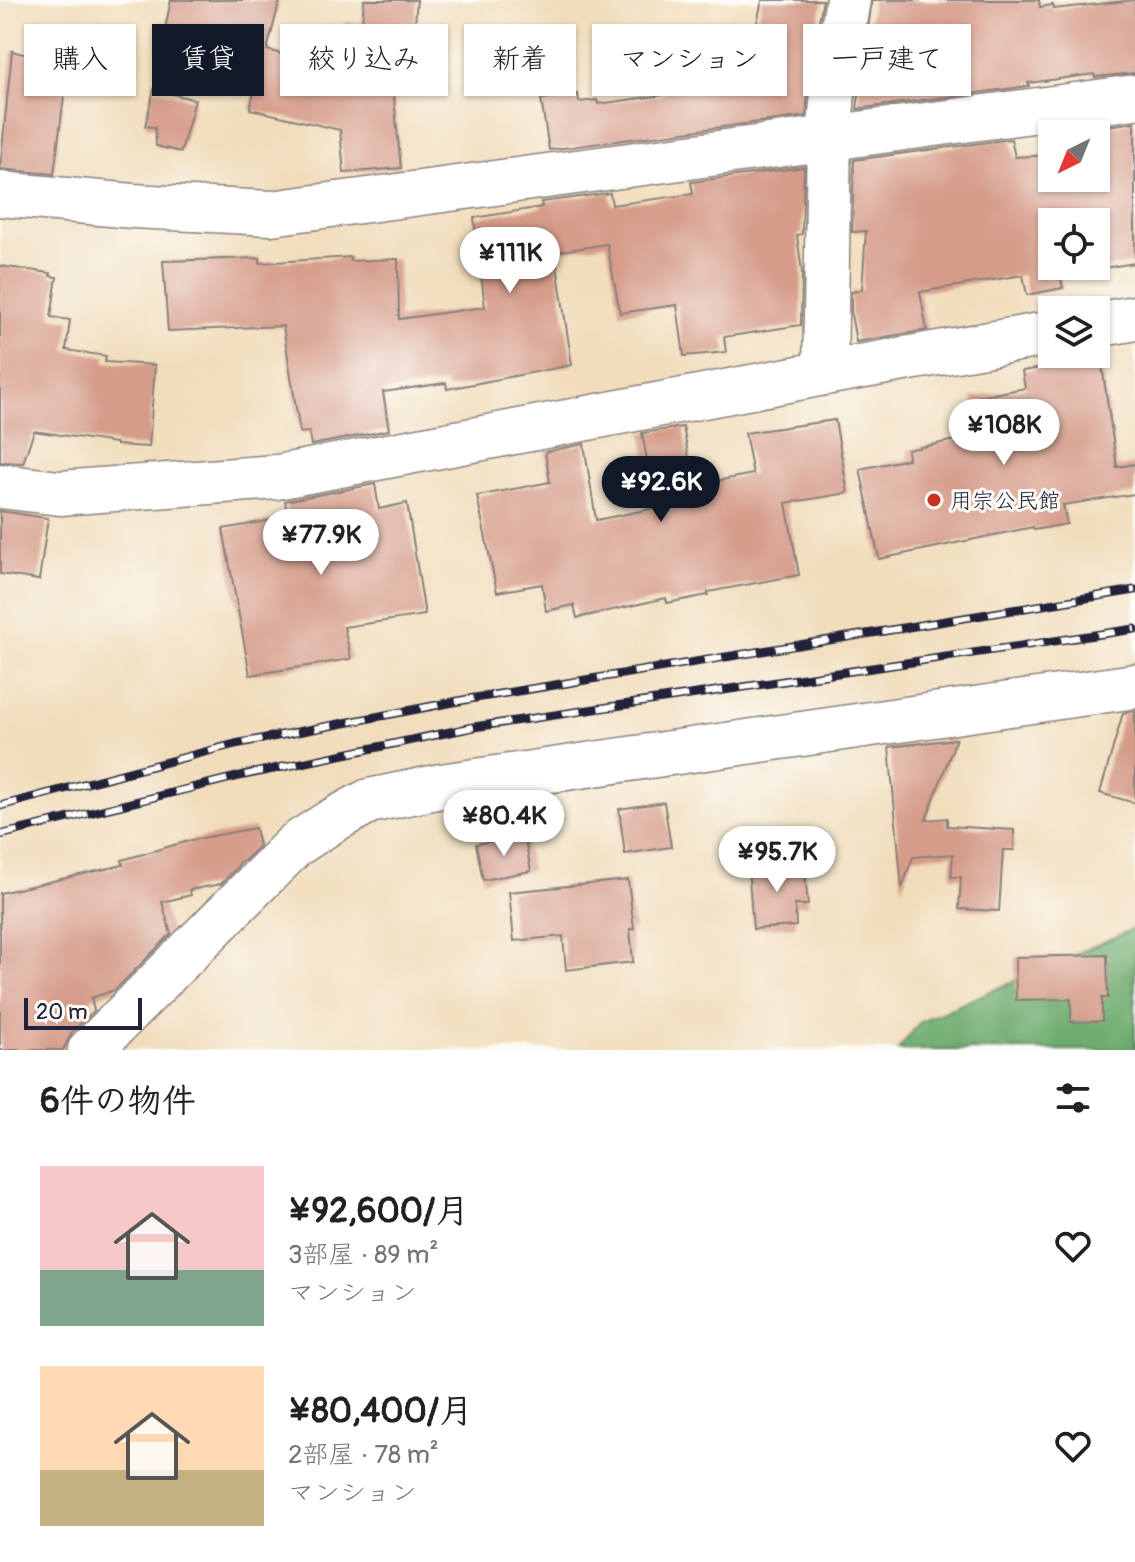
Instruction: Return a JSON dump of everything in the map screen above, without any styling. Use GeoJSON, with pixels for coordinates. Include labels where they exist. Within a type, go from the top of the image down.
{"type":"FeatureCollection","features":[{"type":"Feature","properties":{"kind":"street"},"geometry":{"type":"LineString","coordinates":[[825,373],[829,137],[835,72],[848,0]]}},
{"type":"Feature","properties":{"kind":"street"},"geometry":{"type":"LineString","coordinates":[[0,194],[133,206],[271,213],[1135,97]]}},
{"type":"Feature","properties":{"kind":"street"},"geometry":{"type":"LineString","coordinates":[[1110,322],[1135,318]]}},
{"type":"Feature","properties":{"kind":"street"},"geometry":{"type":"LineString","coordinates":[[0,486],[60,493],[277,477],[1038,335]]}},
{"type":"Feature","properties":{"kind":"street"},"geometry":{"type":"LineString","coordinates":[[90,1050],[295,845],[369,801],[441,786],[1135,686]]}},
{"type":"Feature","properties":{"kind":"green space"},"geometry":{"type":"Polygon","coordinates":[[[1135,928],[1135,1050],[898,1050],[920,1022],[1135,928]]]}},
{"type":"Feature","properties":{"kind":"building"},"geometry":{"type":"Polygon","coordinates":[[[171,0],[280,0],[267,50],[280,53],[280,96],[394,96],[401,168],[344,173],[340,130],[250,109],[253,96],[264,96],[264,24],[166,24],[171,0]]]}},
{"type":"Feature","properties":{"kind":"building"},"geometry":{"type":"Polygon","coordinates":[[[364,0],[417,0],[415,24],[345,24],[362,23],[364,0]]]}},
{"type":"Feature","properties":{"kind":"building"},"geometry":{"type":"Polygon","coordinates":[[[762,0],[823,0],[818,24],[803,24],[806,116],[549,150],[541,99],[578,94],[579,102],[597,100],[598,104],[657,96],[787,96],[787,24],[757,24],[762,0]]]}},
{"type":"Feature","properties":{"kind":"building"},"geometry":{"type":"Polygon","coordinates":[[[872,0],[1039,0],[1040,7],[1053,5],[1054,9],[1135,0],[1135,73],[1095,77],[1094,74],[971,94],[971,24],[869,24],[872,0]]]}},
{"type":"Feature","properties":{"kind":"building"},"geometry":{"type":"Polygon","coordinates":[[[12,51],[24,54],[24,96],[64,96],[54,174],[0,169],[12,51]]]}},
{"type":"Feature","properties":{"kind":"building"},"geometry":{"type":"Polygon","coordinates":[[[152,96],[180,96],[195,100],[181,152],[156,146],[155,127],[145,126],[152,96]]]}},
{"type":"Feature","properties":{"kind":"building"},"geometry":{"type":"Polygon","coordinates":[[[859,96],[954,96],[857,109],[859,96]]]}},
{"type":"Feature","properties":{"kind":"building"},"geometry":{"type":"Polygon","coordinates":[[[1135,122],[1135,263],[1110,267],[1110,208],[1038,208],[1038,280],[1061,280],[1063,288],[1027,295],[1023,275],[920,292],[927,330],[856,342],[851,292],[862,290],[866,231],[852,232],[854,160],[1011,139],[1015,157],[1038,156],[1038,192],[1110,192],[1110,126],[1135,122]]]}},
{"type":"Feature","properties":{"kind":"building"},"geometry":{"type":"Polygon","coordinates":[[[804,167],[802,234],[797,235],[802,272],[801,325],[724,337],[726,352],[684,356],[677,305],[620,313],[607,244],[555,252],[572,365],[447,389],[446,383],[383,392],[389,430],[311,445],[309,432],[300,433],[283,326],[168,331],[163,261],[260,258],[260,263],[350,257],[350,261],[398,259],[399,319],[485,307],[474,218],[542,207],[541,202],[610,193],[612,205],[693,194],[691,182],[804,167]]]}},
{"type":"Feature","properties":{"kind":"building"},"geometry":{"type":"Polygon","coordinates":[[[0,266],[51,273],[50,276],[57,277],[51,317],[70,320],[66,350],[106,356],[105,362],[155,365],[149,447],[116,445],[34,431],[23,463],[0,462],[0,266]]]}},
{"type":"Feature","properties":{"kind":"building"},"geometry":{"type":"Polygon","coordinates":[[[1102,368],[1117,467],[1135,464],[1135,494],[1063,505],[1067,524],[1034,530],[1033,527],[879,559],[860,469],[908,459],[907,450],[980,435],[972,398],[1025,388],[1022,371],[1102,368]]]}},
{"type":"Feature","properties":{"kind":"building"},"geometry":{"type":"Polygon","coordinates":[[[835,420],[848,493],[786,503],[799,575],[667,603],[666,598],[577,618],[574,605],[546,611],[542,584],[497,592],[477,496],[550,482],[545,452],[584,444],[596,520],[656,508],[642,433],[683,427],[694,485],[753,474],[745,433],[835,420]]]}},
{"type":"Feature","properties":{"kind":"building"},"geometry":{"type":"Polygon","coordinates":[[[375,484],[379,509],[407,503],[425,615],[344,627],[351,659],[250,675],[223,529],[288,517],[285,501],[375,484]]]}},
{"type":"Feature","properties":{"kind":"building"},"geometry":{"type":"Polygon","coordinates":[[[0,511],[48,518],[39,580],[0,574],[0,511]]]}},
{"type":"Feature","properties":{"kind":"building"},"geometry":{"type":"Polygon","coordinates":[[[1135,711],[1135,803],[1100,793],[1123,713],[1135,711]]]}},
{"type":"Feature","properties":{"kind":"building"},"geometry":{"type":"Polygon","coordinates":[[[956,739],[926,820],[947,818],[947,826],[1014,830],[1014,850],[1003,850],[999,911],[959,909],[961,877],[951,877],[953,854],[913,857],[902,888],[889,747],[956,739]]]}},
{"type":"Feature","properties":{"kind":"building"},"geometry":{"type":"Polygon","coordinates":[[[664,802],[671,847],[625,854],[619,809],[664,802]]]}},
{"type":"Feature","properties":{"kind":"building"},"geometry":{"type":"Polygon","coordinates":[[[255,828],[259,846],[239,862],[221,884],[189,890],[191,895],[162,902],[171,934],[115,990],[91,998],[94,1011],[72,1032],[63,1050],[0,1050],[0,893],[123,865],[122,860],[192,840],[255,828]]]}},
{"type":"Feature","properties":{"kind":"building"},"geometry":{"type":"Polygon","coordinates":[[[524,835],[531,871],[483,880],[476,844],[524,835]]]}},
{"type":"Feature","properties":{"kind":"building"},"geometry":{"type":"Polygon","coordinates":[[[804,862],[808,905],[795,905],[796,926],[753,929],[748,866],[804,862]]]}},
{"type":"Feature","properties":{"kind":"building"},"geometry":{"type":"Polygon","coordinates":[[[628,880],[634,929],[630,929],[633,962],[566,970],[563,936],[514,941],[509,892],[628,880]]]}},
{"type":"Feature","properties":{"kind":"building"},"geometry":{"type":"Polygon","coordinates":[[[1107,955],[1108,998],[1102,998],[1102,1021],[1071,1022],[1071,999],[1016,1000],[1015,957],[1107,955]]]}},
{"type":"Feature","properties":{"kind":"railway"},"geometry":{"type":"LineString","coordinates":[[0,806],[235,744],[469,699],[1135,590]]}},
{"type":"Feature","properties":{"kind":"railway"},"geometry":{"type":"LineString","coordinates":[[0,835],[244,775],[474,727],[1135,629]]}},
{"type":"Feature","properties":{"kind":"place","name":"用宗公民館"},"geometry":{"type":"Point","coordinates":[934,500]}}]}
